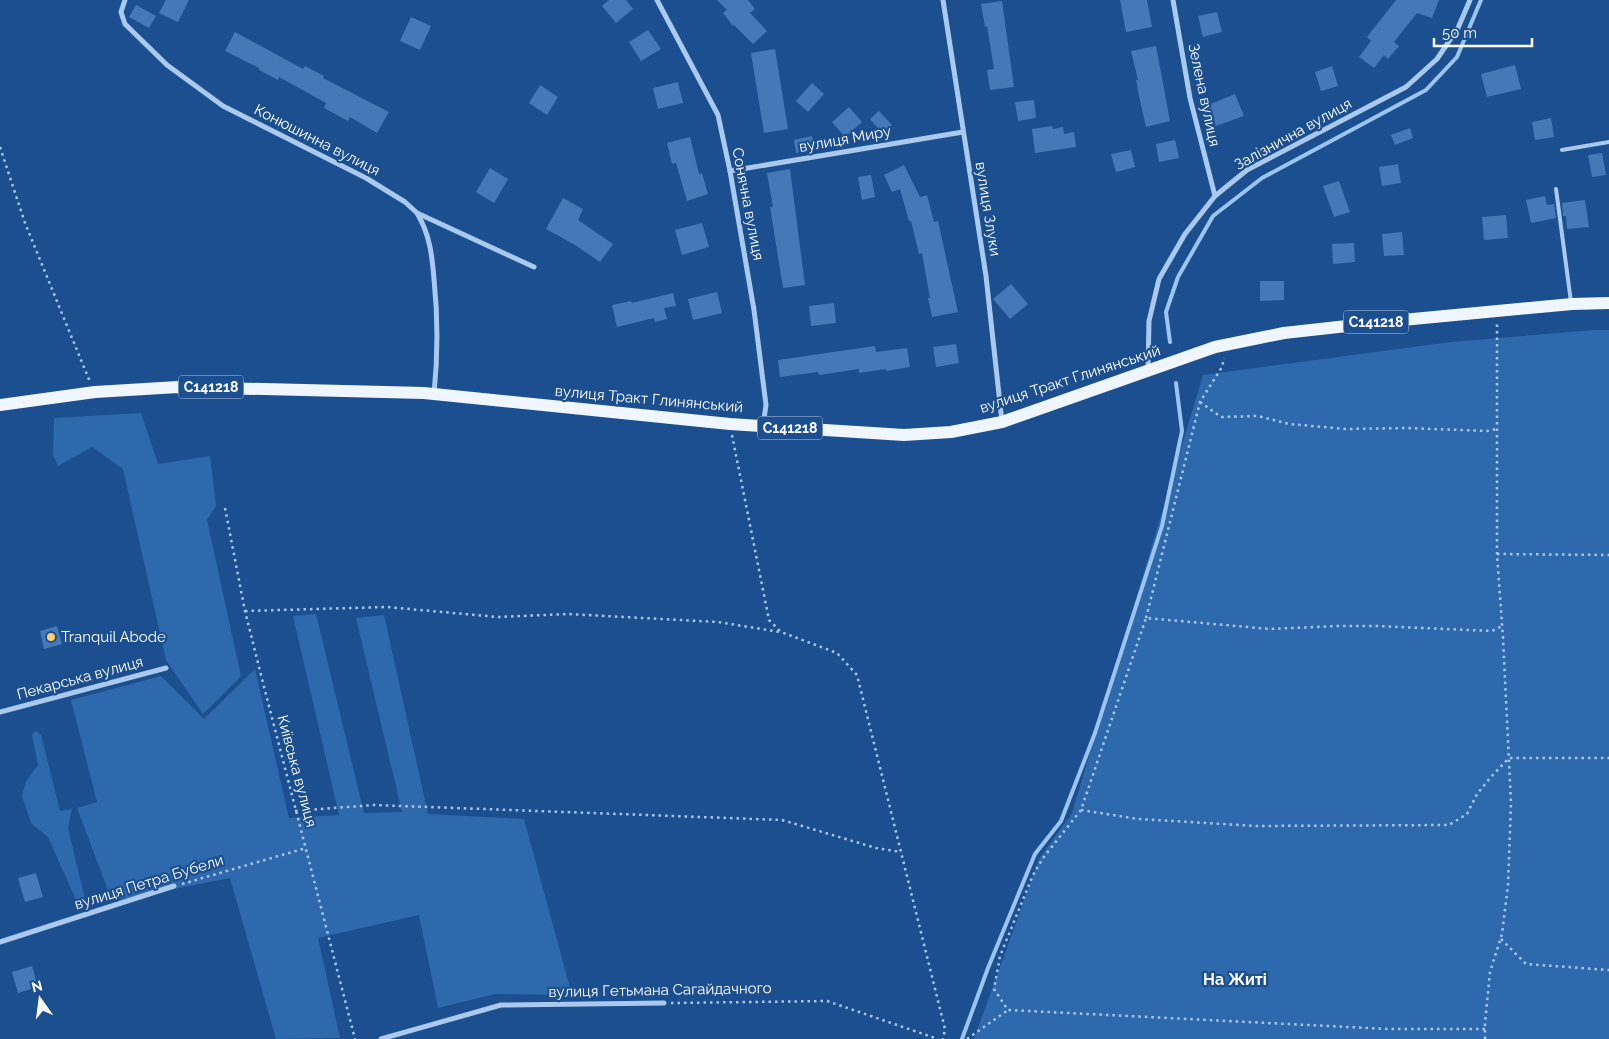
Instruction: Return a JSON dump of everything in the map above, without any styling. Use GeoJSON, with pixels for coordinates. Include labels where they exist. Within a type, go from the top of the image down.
{"type":"FeatureCollection","features":[{"type":"Feature","properties":{"kind":"main road","name":"вулиця Тракт Глинянський"},"geometry":{"type":"LineString","coordinates":[[0,405],[95,392],[178,387],[424,393],[730,424],[904,435],[951,432],[1002,422],[1215,347],[1294,332],[1572,304],[1609,303]]}},
{"type":"Feature","properties":{"kind":"street","name":"Конюшинна вулиця"},"geometry":{"type":"LineString","coordinates":[[125,0],[121,12],[125,24],[167,65],[223,106],[366,178],[405,202],[417,213],[534,267]]}},
{"type":"Feature","properties":{"kind":"street","name":"Сонячна вулиця"},"geometry":{"type":"LineString","coordinates":[[657,0],[718,115],[730,171],[754,310],[766,404],[762,426]]}},
{"type":"Feature","properties":{"kind":"street","name":"вулиця Злуки"},"geometry":{"type":"LineString","coordinates":[[943,0],[986,276],[1002,422]]}},
{"type":"Feature","properties":{"kind":"street","name":"Зелена вулиця"},"geometry":{"type":"LineString","coordinates":[[1172,0],[1190,98],[1215,196]]}},
{"type":"Feature","properties":{"kind":"street","name":"Залізнична вулиця"},"geometry":{"type":"LineString","coordinates":[[1148,371],[1149,321],[1159,279],[1185,234],[1215,196],[1247,170],[1406,87],[1436,59],[1458,28],[1470,0]]}},
{"type":"Feature","properties":{"kind":"street","name":"вулиця Миру"},"geometry":{"type":"LineString","coordinates":[[730,171],[964,132]]}},
{"type":"Feature","properties":{"kind":"street"},"geometry":{"type":"LineString","coordinates":[[417,213],[426,228],[437,306],[438,352],[434,395]]}},
{"type":"Feature","properties":{"kind":"street","name":"Пекарська вулиця"},"geometry":{"type":"LineString","coordinates":[[0,712],[166,668]]}},
{"type":"Feature","properties":{"kind":"street","name":"вулиця Петра Бубели"},"geometry":{"type":"LineString","coordinates":[[0,942],[174,886]]}},
{"type":"Feature","properties":{"kind":"street","name":"вулиця Гетьмана Сагайдачного"},"geometry":{"type":"LineString","coordinates":[[381,1039],[501,1005],[664,1003]]}},
{"type":"Feature","properties":{"kind":"lane"},"geometry":{"type":"LineString","coordinates":[[1562,150],[1609,142]]}},
{"type":"Feature","properties":{"kind":"lane"},"geometry":{"type":"LineString","coordinates":[[1556,189],[1572,304]]}},
{"type":"Feature","properties":{"kind":"path"},"geometry":{"type":"LineString","coordinates":[[0,147],[25,223],[95,392]]}},
{"type":"Feature","properties":{"kind":"path"},"geometry":{"type":"LineString","coordinates":[[1485,1039],[1490,972],[1501,939],[1508,885],[1511,803],[1497,554],[1497,312]]}},
{"type":"Feature","properties":{"kind":"path"},"geometry":{"type":"LineString","coordinates":[[1008,1010],[994,989],[1000,956],[1033,875],[1081,810],[1146,618],[1200,402],[1222,368],[1227,345]]}},
{"type":"Feature","properties":{"kind":"path"},"geometry":{"type":"LineString","coordinates":[[1200,402],[1221,417],[1258,416],[1290,424],[1346,429],[1487,430],[1497,428]]}},
{"type":"Feature","properties":{"kind":"path"},"geometry":{"type":"LineString","coordinates":[[730,424],[733,448],[768,620],[781,632]]}},
{"type":"Feature","properties":{"kind":"path","name":"Київська вулиця"},"geometry":{"type":"LineString","coordinates":[[225,508],[245,611],[355,1039]]}},
{"type":"Feature","properties":{"kind":"path"},"geometry":{"type":"LineString","coordinates":[[1497,554],[1609,555]]}},
{"type":"Feature","properties":{"kind":"path"},"geometry":{"type":"LineString","coordinates":[[245,611],[387,607],[498,616],[568,614],[718,622],[781,632],[837,654],[857,675],[945,1029],[942,1039]]}},
{"type":"Feature","properties":{"kind":"path"},"geometry":{"type":"LineString","coordinates":[[1146,618],[1270,629],[1357,626],[1492,631],[1502,626]]}},
{"type":"Feature","properties":{"kind":"path"},"geometry":{"type":"LineString","coordinates":[[1081,810],[1138,819],[1257,826],[1449,824],[1467,814],[1478,794],[1509,758],[1609,758]]}},
{"type":"Feature","properties":{"kind":"path"},"geometry":{"type":"LineString","coordinates":[[295,811],[374,805],[782,820],[876,848],[901,852]]}},
{"type":"Feature","properties":{"kind":"path","name":"вулиця Петра Бубели"},"geometry":{"type":"LineString","coordinates":[[174,886],[306,848]]}},
{"type":"Feature","properties":{"kind":"path"},"geometry":{"type":"LineString","coordinates":[[1501,939],[1526,964],[1609,970]]}},
{"type":"Feature","properties":{"kind":"path","name":"вулиця Гетьмана Сагайдачного"},"geometry":{"type":"LineString","coordinates":[[664,1003],[827,1001],[938,1039]]}},
{"type":"Feature","properties":{"kind":"path"},"geometry":{"type":"LineString","coordinates":[[967,1039],[1008,1010],[1388,1030],[1485,1029]]}},
{"type":"Feature","properties":{"kind":"shaded area"},"geometry":{"type":"Polygon","coordinates":[[[1609,330],[1609,1039],[974,1039],[1039,859],[1072,813],[1203,375],[1451,342],[1609,330]]]}},
{"type":"Feature","properties":{"kind":"shaded area"},"geometry":{"type":"Polygon","coordinates":[[[141,413],[158,464],[210,456],[216,506],[207,520],[241,676],[203,714],[166,660],[123,469],[92,447],[58,466],[53,455],[54,418],[141,413]]]}},
{"type":"Feature","properties":{"kind":"shaded area"},"geometry":{"type":"Polygon","coordinates":[[[316,614],[364,813],[402,812],[356,618],[384,615],[428,814],[524,819],[572,995],[495,994],[438,1008],[419,915],[318,938],[340,1038],[276,1039],[230,878],[112,901],[77,808],[97,802],[71,700],[161,676],[204,719],[255,669],[289,818],[339,815],[293,616],[316,614]]]}},
{"type":"Feature","properties":{"kind":"shaded area"},"geometry":{"type":"Polygon","coordinates":[[[36,731],[41,735],[60,811],[72,809],[68,828],[85,899],[77,902],[48,837],[31,823],[22,796],[26,781],[38,765],[32,735],[36,731]]]}},
{"type":"Feature","properties":{"kind":"building"},"geometry":{"type":"Polygon","coordinates":[[[166,0],[189,0],[178,22],[159,13],[166,0]]]}},
{"type":"Feature","properties":{"kind":"building"},"geometry":{"type":"Polygon","coordinates":[[[609,0],[626,0],[633,9],[616,23],[602,6],[609,0]]]}},
{"type":"Feature","properties":{"kind":"building"},"geometry":{"type":"Polygon","coordinates":[[[717,0],[748,0],[755,9],[750,13],[767,31],[753,44],[733,26],[723,13],[727,10],[717,0]]]}},
{"type":"Feature","properties":{"kind":"building"},"geometry":{"type":"Polygon","coordinates":[[[1120,0],[1147,0],[1152,27],[1126,32],[1120,0]]]}},
{"type":"Feature","properties":{"kind":"building"},"geometry":{"type":"Polygon","coordinates":[[[1396,0],[1439,0],[1432,18],[1417,13],[1394,42],[1399,46],[1388,59],[1384,55],[1374,68],[1359,57],[1371,41],[1367,37],[1396,0]]]}},
{"type":"Feature","properties":{"kind":"building"},"geometry":{"type":"Polygon","coordinates":[[[1002,1],[1014,87],[990,90],[987,70],[994,69],[987,26],[985,27],[981,4],[1002,1]]]}},
{"type":"Feature","properties":{"kind":"building"},"geometry":{"type":"Polygon","coordinates":[[[136,5],[156,16],[149,28],[129,17],[136,5]]]}},
{"type":"Feature","properties":{"kind":"building"},"geometry":{"type":"Polygon","coordinates":[[[1217,12],[1222,32],[1203,37],[1198,16],[1217,12]]]}},
{"type":"Feature","properties":{"kind":"building"},"geometry":{"type":"Polygon","coordinates":[[[411,17],[431,26],[420,50],[400,41],[411,17]]]}},
{"type":"Feature","properties":{"kind":"building"},"geometry":{"type":"Polygon","coordinates":[[[648,30],[661,49],[641,61],[629,42],[648,30]]]}},
{"type":"Feature","properties":{"kind":"building"},"geometry":{"type":"Polygon","coordinates":[[[235,32],[303,69],[305,66],[324,76],[323,78],[389,112],[377,133],[350,117],[348,121],[324,108],[326,103],[279,77],[278,80],[225,51],[235,32]]]}},
{"type":"Feature","properties":{"kind":"building"},"geometry":{"type":"Polygon","coordinates":[[[1156,46],[1170,121],[1146,127],[1131,51],[1156,46]]]}},
{"type":"Feature","properties":{"kind":"building"},"geometry":{"type":"Polygon","coordinates":[[[775,49],[788,129],[764,133],[751,53],[775,49]]]}},
{"type":"Feature","properties":{"kind":"building"},"geometry":{"type":"Polygon","coordinates":[[[1515,65],[1521,89],[1487,97],[1481,74],[1515,65]]]}},
{"type":"Feature","properties":{"kind":"building"},"geometry":{"type":"Polygon","coordinates":[[[1332,66],[1338,86],[1321,91],[1315,72],[1332,66]]]}},
{"type":"Feature","properties":{"kind":"building"},"geometry":{"type":"Polygon","coordinates":[[[678,82],[683,103],[658,109],[653,88],[678,82]]]}},
{"type":"Feature","properties":{"kind":"building"},"geometry":{"type":"Polygon","coordinates":[[[812,83],[824,94],[808,112],[796,101],[812,83]]]}},
{"type":"Feature","properties":{"kind":"building"},"geometry":{"type":"Polygon","coordinates":[[[540,85],[558,97],[547,115],[529,103],[540,85]]]}},
{"type":"Feature","properties":{"kind":"building"},"geometry":{"type":"Polygon","coordinates":[[[1235,94],[1244,116],[1216,126],[1208,105],[1235,94]]]}},
{"type":"Feature","properties":{"kind":"building"},"geometry":{"type":"Polygon","coordinates":[[[1034,100],[1036,118],[1018,121],[1015,102],[1034,100]]]}},
{"type":"Feature","properties":{"kind":"building"},"geometry":{"type":"Polygon","coordinates":[[[849,107],[862,122],[845,137],[832,122],[849,107]]]}},
{"type":"Feature","properties":{"kind":"building"},"geometry":{"type":"Polygon","coordinates":[[[879,111],[892,125],[882,133],[870,119],[879,111]]]}},
{"type":"Feature","properties":{"kind":"building"},"geometry":{"type":"Polygon","coordinates":[[[1551,118],[1554,137],[1535,140],[1532,122],[1551,118]]]}},
{"type":"Feature","properties":{"kind":"building"},"geometry":{"type":"Polygon","coordinates":[[[1052,126],[1053,129],[1063,127],[1064,134],[1074,132],[1076,147],[1035,153],[1032,129],[1052,126]]]}},
{"type":"Feature","properties":{"kind":"building"},"geometry":{"type":"Polygon","coordinates":[[[1410,128],[1413,138],[1395,145],[1391,135],[1410,128]]]}},
{"type":"Feature","properties":{"kind":"building"},"geometry":{"type":"Polygon","coordinates":[[[812,136],[815,149],[796,153],[794,140],[812,136]]]}},
{"type":"Feature","properties":{"kind":"building"},"geometry":{"type":"Polygon","coordinates":[[[690,137],[699,174],[702,173],[708,194],[687,201],[676,163],[672,164],[667,143],[690,137]]]}},
{"type":"Feature","properties":{"kind":"building"},"geometry":{"type":"Polygon","coordinates":[[[1175,140],[1179,158],[1159,162],[1156,144],[1175,140]]]}},
{"type":"Feature","properties":{"kind":"building"},"geometry":{"type":"Polygon","coordinates":[[[1131,150],[1135,167],[1116,172],[1111,154],[1131,150]]]}},
{"type":"Feature","properties":{"kind":"building"},"geometry":{"type":"Polygon","coordinates":[[[1602,153],[1606,175],[1592,177],[1588,155],[1602,153]]]}},
{"type":"Feature","properties":{"kind":"building"},"geometry":{"type":"Polygon","coordinates":[[[1398,164],[1401,183],[1382,186],[1379,167],[1398,164]]]}},
{"type":"Feature","properties":{"kind":"building"},"geometry":{"type":"Polygon","coordinates":[[[904,165],[920,197],[927,195],[934,222],[938,221],[958,312],[932,317],[922,253],[919,254],[911,221],[909,221],[900,189],[892,192],[884,175],[904,165]]]}},
{"type":"Feature","properties":{"kind":"building"},"geometry":{"type":"Polygon","coordinates":[[[490,168],[508,179],[494,203],[476,192],[490,168]]]}},
{"type":"Feature","properties":{"kind":"building"},"geometry":{"type":"Polygon","coordinates":[[[790,169],[805,285],[783,288],[770,207],[773,207],[767,173],[790,169]]]}},
{"type":"Feature","properties":{"kind":"building"},"geometry":{"type":"Polygon","coordinates":[[[871,175],[875,197],[862,200],[858,177],[871,175]]]}},
{"type":"Feature","properties":{"kind":"building"},"geometry":{"type":"Polygon","coordinates":[[[1339,181],[1350,212],[1334,217],[1323,186],[1339,181]]]}},
{"type":"Feature","properties":{"kind":"building"},"geometry":{"type":"Polygon","coordinates":[[[1545,196],[1547,205],[1554,204],[1556,218],[1531,223],[1526,200],[1545,196]]]}},
{"type":"Feature","properties":{"kind":"building"},"geometry":{"type":"Polygon","coordinates":[[[563,198],[583,209],[578,220],[613,244],[600,262],[546,229],[563,198]]]}},
{"type":"Feature","properties":{"kind":"building"},"geometry":{"type":"Polygon","coordinates":[[[1585,200],[1589,227],[1567,229],[1562,203],[1585,200]]]}},
{"type":"Feature","properties":{"kind":"building"},"geometry":{"type":"Polygon","coordinates":[[[1506,215],[1508,238],[1484,240],[1482,217],[1506,215]]]}},
{"type":"Feature","properties":{"kind":"building"},"geometry":{"type":"Polygon","coordinates":[[[702,223],[709,247],[682,255],[675,230],[702,223]]]}},
{"type":"Feature","properties":{"kind":"building"},"geometry":{"type":"Polygon","coordinates":[[[1402,232],[1404,255],[1384,256],[1382,234],[1402,232]]]}},
{"type":"Feature","properties":{"kind":"building"},"geometry":{"type":"Polygon","coordinates":[[[1354,243],[1355,262],[1333,264],[1332,244],[1354,243]]]}},
{"type":"Feature","properties":{"kind":"building"},"geometry":{"type":"Polygon","coordinates":[[[1260,281],[1284,281],[1284,300],[1260,301],[1260,281]]]}},
{"type":"Feature","properties":{"kind":"building"},"geometry":{"type":"Polygon","coordinates":[[[1011,284],[1028,304],[1010,319],[993,299],[1011,284]]]}},
{"type":"Feature","properties":{"kind":"building"},"geometry":{"type":"Polygon","coordinates":[[[717,292],[722,313],[693,320],[688,299],[717,292]]]}},
{"type":"Feature","properties":{"kind":"building"},"geometry":{"type":"Polygon","coordinates":[[[673,293],[676,306],[664,308],[667,319],[655,322],[654,318],[617,327],[612,305],[631,301],[632,303],[673,293]]]}},
{"type":"Feature","properties":{"kind":"building"},"geometry":{"type":"Polygon","coordinates":[[[834,303],[836,323],[811,326],[809,306],[834,303]]]}},
{"type":"Feature","properties":{"kind":"building"},"geometry":{"type":"Polygon","coordinates":[[[956,344],[959,363],[936,367],[933,347],[956,344]]]}},
{"type":"Feature","properties":{"kind":"building"},"geometry":{"type":"Polygon","coordinates":[[[875,346],[876,352],[907,348],[910,367],[886,371],[886,369],[859,373],[859,369],[819,375],[818,372],[780,377],[778,360],[875,346]]]}},
{"type":"Feature","properties":{"kind":"building","name":"Tranquil Abode"},"geometry":{"type":"Polygon","coordinates":[[[57,626],[62,644],[44,649],[40,631],[57,626]]]}},
{"type":"Feature","properties":{"kind":"building"},"geometry":{"type":"Polygon","coordinates":[[[36,873],[43,897],[25,902],[18,878],[36,873]]]}},
{"type":"Feature","properties":{"kind":"building"},"geometry":{"type":"Polygon","coordinates":[[[32,966],[38,987],[18,993],[12,972],[32,966]]]}},
{"type":"Feature","properties":{"kind":"waterway"},"geometry":{"type":"LineString","coordinates":[[1170,342],[1166,312],[1178,277],[1213,216],[1262,178],[1426,90],[1457,57],[1481,0]]}},
{"type":"Feature","properties":{"kind":"waterway"},"geometry":{"type":"LineString","coordinates":[[962,1039],[988,968],[1035,854],[1061,821],[1095,733],[1162,526],[1182,431],[1176,383]]}},
{"type":"Feature","properties":{"kind":"place","name":"Tranquil Abode"},"geometry":{"type":"Point","coordinates":[51,637]}},
{"type":"Feature","properties":{"kind":"district","name":"На Житі"},"geometry":{"type":"Point","coordinates":[1235,979]}}]}
